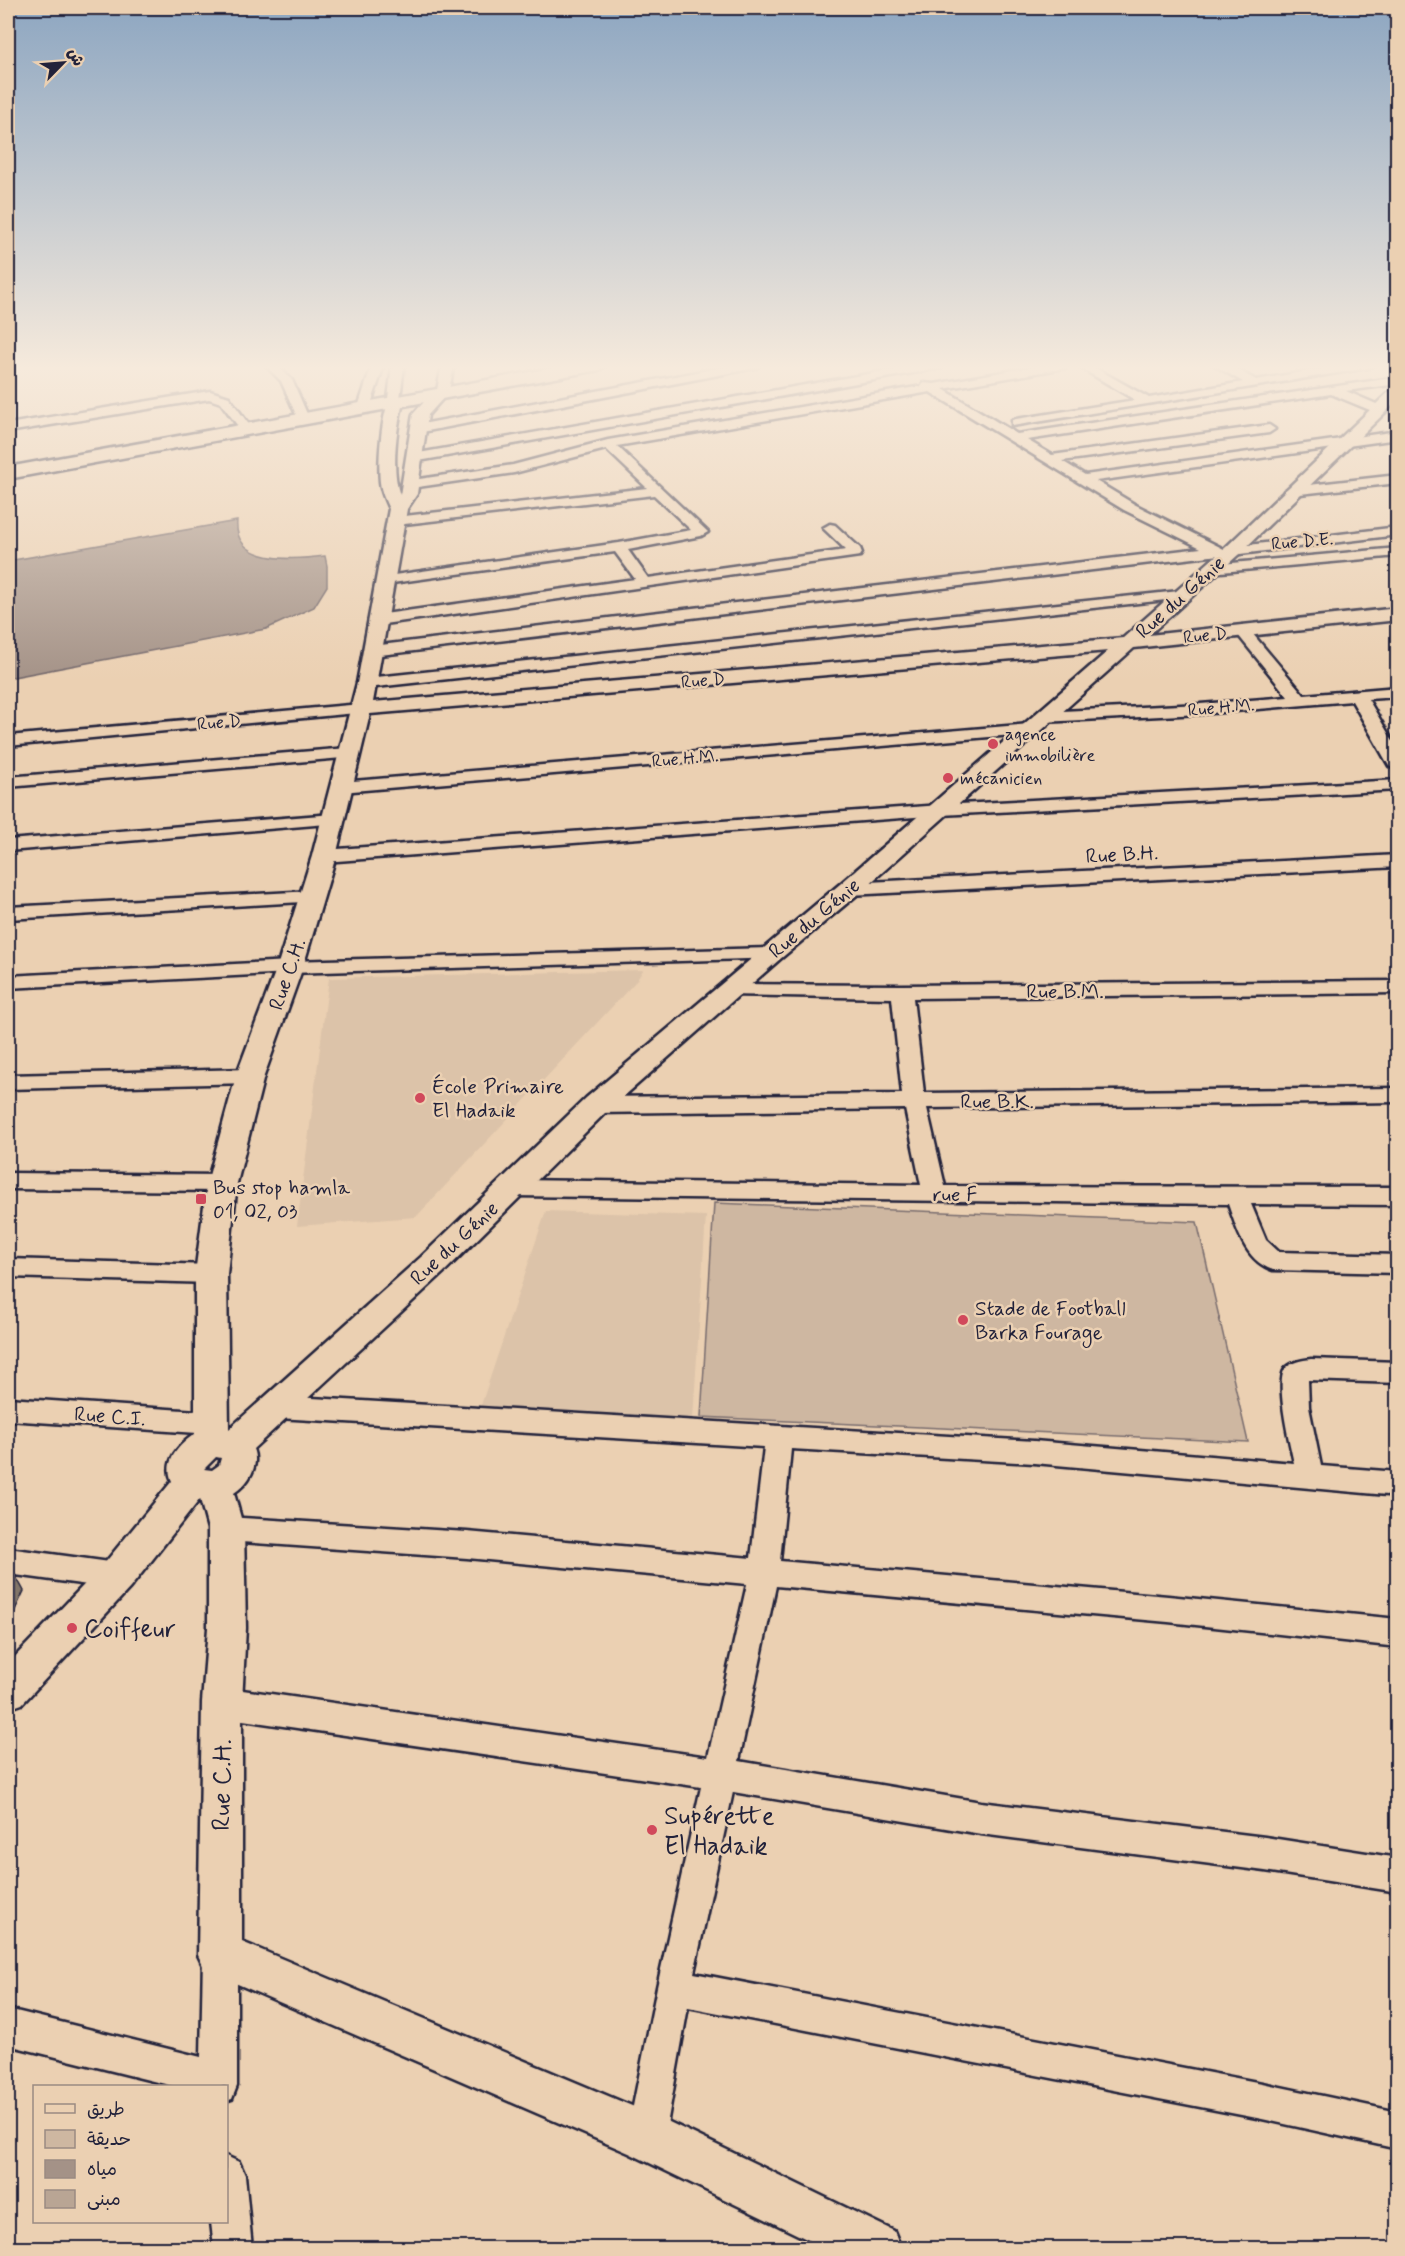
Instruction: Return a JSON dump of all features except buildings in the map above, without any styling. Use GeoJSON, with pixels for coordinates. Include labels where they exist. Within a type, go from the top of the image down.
{"type":"FeatureCollection","features":[{"type":"Feature","properties":{"kind":"street","name":"Rue C.H."},"geometry":{"type":"LineString","coordinates":[[387,470],[391,498],[397,515]]}},
{"type":"Feature","properties":{"kind":"street","name":"Rue C.H."},"geometry":{"type":"LineString","coordinates":[[219,2083],[222,1702],[227,1628],[226,1529],[203,1483],[230,1477],[239,1463],[239,1453],[219,1437],[211,1274],[222,1183],[250,1076],[290,967],[324,856],[367,683],[397,515],[409,494],[412,470]]}},
{"type":"Feature","properties":{"kind":"street"},"geometry":{"type":"LineString","coordinates":[[411,484],[505,470]]}},
{"type":"Feature","properties":{"kind":"street"},"geometry":{"type":"LineString","coordinates":[[385,580],[619,547],[701,532],[634,470]]}},
{"type":"Feature","properties":{"kind":"street"},"geometry":{"type":"LineString","coordinates":[[1070,470],[1129,507],[1221,556]]}},
{"type":"Feature","properties":{"kind":"street"},"geometry":{"type":"LineString","coordinates":[[1085,479],[1146,470]]}},
{"type":"Feature","properties":{"kind":"street","name":"Rue du Génie"},"geometry":{"type":"LineString","coordinates":[[219,1437],[278,1407],[512,1188],[534,1163],[596,1105],[941,810],[1128,643],[1313,470]]}},
{"type":"Feature","properties":{"kind":"street"},"geometry":{"type":"LineString","coordinates":[[1292,491],[1398,479]]}},
{"type":"Feature","properties":{"kind":"street"},"geometry":{"type":"LineString","coordinates":[[397,515],[655,491]]}},
{"type":"Feature","properties":{"kind":"street"},"geometry":{"type":"LineString","coordinates":[[377,620],[855,554],[855,551],[830,528]]}},
{"type":"Feature","properties":{"kind":"street"},"geometry":{"type":"LineString","coordinates":[[372,651],[1135,561],[1221,556],[1398,531]]}},
{"type":"Feature","properties":{"kind":"street"},"geometry":{"type":"LineString","coordinates":[[619,547],[645,582]]}},
{"type":"Feature","properties":{"kind":"street","name":"Rue D.E."},"geometry":{"type":"LineString","coordinates":[[1221,556],[1398,552]]}},
{"type":"Feature","properties":{"kind":"street"},"geometry":{"type":"LineString","coordinates":[[367,683],[1179,595]]}},
{"type":"Feature","properties":{"kind":"street","name":"Rue D"},"geometry":{"type":"LineString","coordinates":[[8,741],[1128,643],[1396,616]]}},
{"type":"Feature","properties":{"kind":"street"},"geometry":{"type":"LineString","coordinates":[[1242,630],[1299,700]]}},
{"type":"Feature","properties":{"kind":"street","name":"Rue H.M."},"geometry":{"type":"LineString","coordinates":[[341,787],[1398,692]]}},
{"type":"Feature","properties":{"kind":"street"},"geometry":{"type":"LineString","coordinates":[[1357,694],[1390,738],[1398,766]]}},
{"type":"Feature","properties":{"kind":"street"},"geometry":{"type":"LineString","coordinates":[[8,782],[348,753]]}},
{"type":"Feature","properties":{"kind":"street"},"geometry":{"type":"LineString","coordinates":[[324,856],[941,810],[1398,785]]}},
{"type":"Feature","properties":{"kind":"street"},"geometry":{"type":"LineString","coordinates":[[8,846],[333,819]]}},
{"type":"Feature","properties":{"kind":"street","name":"Rue B.H."},"geometry":{"type":"LineString","coordinates":[[849,889],[1398,861]]}},
{"type":"Feature","properties":{"kind":"street"},"geometry":{"type":"LineString","coordinates":[[8,913],[312,897]]}},
{"type":"Feature","properties":{"kind":"street"},"geometry":{"type":"LineString","coordinates":[[8,982],[290,967],[770,954]]}},
{"type":"Feature","properties":{"kind":"street","name":"Rue B.M."},"geometry":{"type":"LineString","coordinates":[[732,990],[902,992],[1398,987]]}},
{"type":"Feature","properties":{"kind":"street"},"geometry":{"type":"LineString","coordinates":[[902,992],[914,1101],[935,1194]]}},
{"type":"Feature","properties":{"kind":"street"},"geometry":{"type":"LineString","coordinates":[[8,1082],[250,1076]]}},
{"type":"Feature","properties":{"kind":"street","name":"Rue B.K."},"geometry":{"type":"LineString","coordinates":[[596,1105],[1398,1095]]}},
{"type":"Feature","properties":{"kind":"street"},"geometry":{"type":"LineString","coordinates":[[8,1181],[222,1183]]}},
{"type":"Feature","properties":{"kind":"street","name":"rue F"},"geometry":{"type":"LineString","coordinates":[[512,1188],[935,1194],[1398,1196]]}},
{"type":"Feature","properties":{"kind":"street"},"geometry":{"type":"LineString","coordinates":[[1236,1195],[1256,1245],[1273,1262],[1398,1264]]}},
{"type":"Feature","properties":{"kind":"street"},"geometry":{"type":"LineString","coordinates":[[8,1268],[211,1274]]}},
{"type":"Feature","properties":{"kind":"street"},"geometry":{"type":"LineString","coordinates":[[1310,1477],[1296,1407],[1295,1376],[1303,1370],[1311,1369],[1398,1373]]}},
{"type":"Feature","properties":{"kind":"street"},"geometry":{"type":"LineString","coordinates":[[278,1407],[1034,1452],[1398,1484]]}},
{"type":"Feature","properties":{"kind":"street","name":"Rue C.I."},"geometry":{"type":"LineString","coordinates":[[8,1409],[219,1437]]}},
{"type":"Feature","properties":{"kind":"street"},"geometry":{"type":"LineString","coordinates":[[646,2136],[674,1987],[764,1574],[779,1437]]}},
{"type":"Feature","properties":{"kind":"street"},"geometry":{"type":"LineString","coordinates":[[8,1691],[203,1483]]}},
{"type":"Feature","properties":{"kind":"street"},"geometry":{"type":"LineString","coordinates":[[226,1529],[467,1545],[764,1574],[1180,1610],[1398,1633]]}},
{"type":"Feature","properties":{"kind":"street"},"geometry":{"type":"LineString","coordinates":[[8,1561],[117,1576]]}},
{"type":"Feature","properties":{"kind":"street"},"geometry":{"type":"LineString","coordinates":[[222,1702],[720,1774],[981,1818],[1265,1854],[1398,1875]]}},
{"type":"Feature","properties":{"kind":"street"},"geometry":{"type":"LineString","coordinates":[[220,1956],[646,2136],[877,2248]]}},
{"type":"Feature","properties":{"kind":"street"},"geometry":{"type":"LineString","coordinates":[[674,1987],[1087,2066],[1398,2131]]}},
{"type":"Feature","properties":{"kind":"street"},"geometry":{"type":"LineString","coordinates":[[8,2027],[219,2083]]}},
{"type":"Feature","properties":{"kind":"street"},"geometry":{"type":"LineString","coordinates":[[228,2196],[233,2248]]}},
{"type":"Feature","properties":{"kind":"shaded area","name":"École Primaire El Hadaik"},"geometry":{"type":"Polygon","coordinates":[[[643,970],[637,980],[416,1217],[297,1226],[329,978],[643,970]]]}},
{"type":"Feature","properties":{"kind":"shaded area"},"geometry":{"type":"Polygon","coordinates":[[[546,1211],[706,1216],[693,1419],[479,1411],[546,1211]]]}},
{"type":"Feature","properties":{"kind":"green space","name":"Stade de Football Barka Fourage"},"geometry":{"type":"Polygon","coordinates":[[[714,1203],[1197,1222],[1248,1442],[701,1417],[714,1203]]]}},
{"type":"Feature","properties":{"kind":"water"},"geometry":{"type":"Polygon","coordinates":[[[237,521],[238,535],[245,546],[255,552],[283,558],[325,556],[327,586],[314,607],[266,629],[8,678],[8,561],[237,521]]]}},
{"type":"Feature","properties":{"kind":"place","name":"agence immobilière"},"geometry":{"type":"Point","coordinates":[993,744]}},
{"type":"Feature","properties":{"kind":"place","name":"mécanicien"},"geometry":{"type":"Point","coordinates":[948,778]}},
{"type":"Feature","properties":{"kind":"place","name":"École Primaire El Hadaik"},"geometry":{"type":"Point","coordinates":[420,1098]}},
{"type":"Feature","properties":{"kind":"place","name":"Bus stop hamla 01, 02, 03"},"geometry":{"type":"Point","coordinates":[201,1199]}},
{"type":"Feature","properties":{"kind":"place","name":"Stade de Football Barka Fourage"},"geometry":{"type":"Point","coordinates":[963,1320]}},
{"type":"Feature","properties":{"kind":"place","name":"Coiffeur"},"geometry":{"type":"Point","coordinates":[72,1628]}},
{"type":"Feature","properties":{"kind":"place","name":"Supérette El Hadaik"},"geometry":{"type":"Point","coordinates":[652,1830]}}]}
